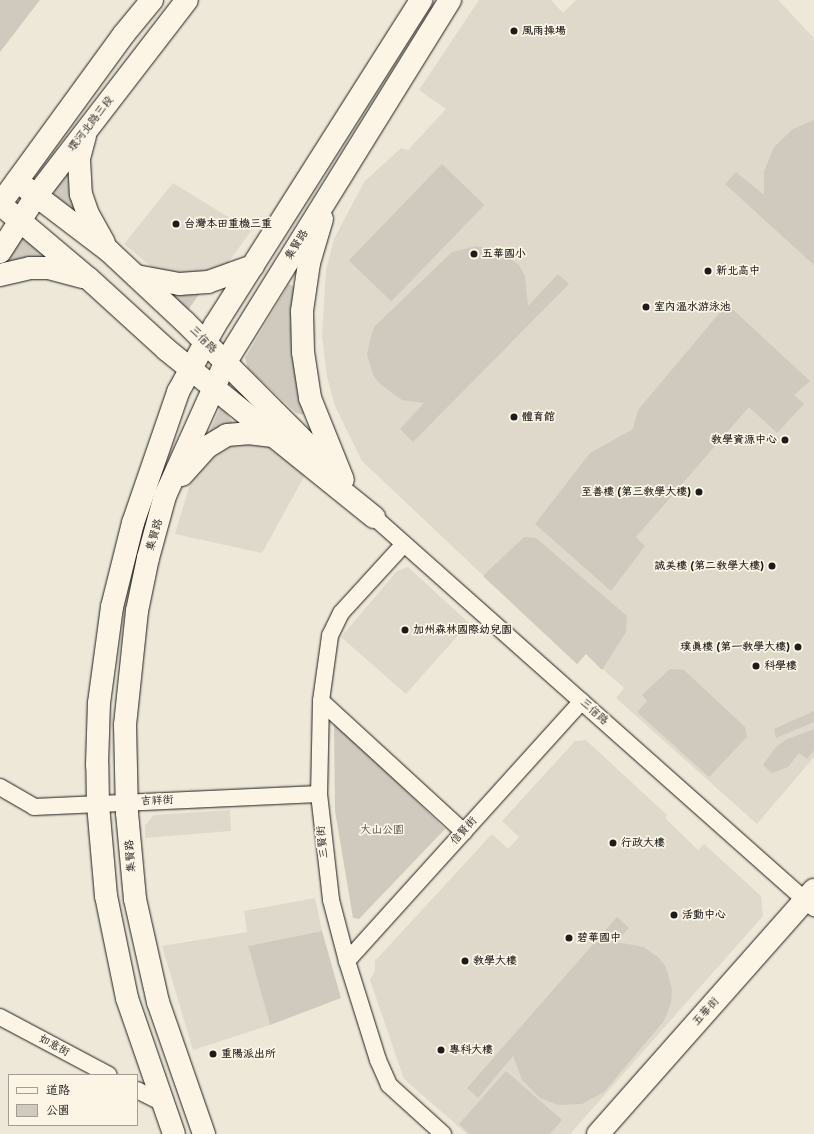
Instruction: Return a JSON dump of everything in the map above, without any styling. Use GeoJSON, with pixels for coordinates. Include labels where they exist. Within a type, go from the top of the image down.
{"type":"FeatureCollection","features":[{"type":"Feature","properties":{"kind":"main road"},"geometry":{"type":"LineString","coordinates":[[152,0],[124,34],[0,204],[21,220],[88,278],[190,370]]}},
{"type":"Feature","properties":{"kind":"main road","name":"環河北路三段"},"geometry":{"type":"LineString","coordinates":[[0,252],[36,196],[187,0]]}},
{"type":"Feature","properties":{"kind":"main road"},"geometry":{"type":"LineString","coordinates":[[174,1134],[162,1104],[127,998],[106,896],[98,804],[99,703],[112,607],[133,523],[172,405],[205,342],[421,0]]}},
{"type":"Feature","properties":{"kind":"main road","name":"集賢路"},"geometry":{"type":"LineString","coordinates":[[204,1134],[158,1002],[135,899],[126,803],[125,724],[130,665],[148,558],[165,496],[225,363],[450,0]]}},
{"type":"Feature","properties":{"kind":"main road"},"geometry":{"type":"LineString","coordinates":[[87,129],[79,159],[81,194],[94,227],[109,251]]}},
{"type":"Feature","properties":{"kind":"main road","name":"三信路"},"geometry":{"type":"LineString","coordinates":[[17,181],[109,251],[136,276],[205,342],[343,480],[374,517]]}},
{"type":"Feature","properties":{"kind":"main road"},"geometry":{"type":"LineString","coordinates":[[331,190],[309,262],[302,311],[303,352],[310,398],[343,480]]}},
{"type":"Feature","properties":{"kind":"main road"},"geometry":{"type":"LineString","coordinates":[[136,276],[179,284],[208,282],[253,266]]}},
{"type":"Feature","properties":{"kind":"main road"},"geometry":{"type":"LineString","coordinates":[[0,275],[30,268],[49,268],[88,278]]}},
{"type":"Feature","properties":{"kind":"main road","name":"三信路"},"geometry":{"type":"LineString","coordinates":[[190,370],[374,517]]}},
{"type":"Feature","properties":{"kind":"main road"},"geometry":{"type":"LineString","coordinates":[[165,496],[195,458],[217,440],[226,435],[248,433],[273,436]]}},
{"type":"Feature","properties":{"kind":"main road","name":"五華街"},"geometry":{"type":"LineString","coordinates":[[598,1134],[811,899]]}},
{"type":"Feature","properties":{"kind":"street","name":"三信路"},"geometry":{"type":"LineString","coordinates":[[374,517],[582,702],[811,899]]}},
{"type":"Feature","properties":{"kind":"street","name":"三賢街"},"geometry":{"type":"LineString","coordinates":[[404,544],[341,613],[330,636],[321,701],[319,794],[327,874],[347,961],[369,1032],[389,1085],[443,1134]]}},
{"type":"Feature","properties":{"kind":"street"},"geometry":{"type":"LineString","coordinates":[[321,701],[464,832]]}},
{"type":"Feature","properties":{"kind":"street","name":"信賢街"},"geometry":{"type":"LineString","coordinates":[[347,961],[582,702]]}},
{"type":"Feature","properties":{"kind":"street","name":"吉祥街"},"geometry":{"type":"LineString","coordinates":[[0,787],[34,807],[319,794]]}},
{"type":"Feature","properties":{"kind":"street","name":"如意街"},"geometry":{"type":"LineString","coordinates":[[0,1017],[107,1074]]}},
{"type":"Feature","properties":{"kind":"street"},"geometry":{"type":"LineString","coordinates":[[138,1091],[162,1104]]}},
{"type":"Feature","properties":{"kind":"shaded area"},"geometry":{"type":"Polygon","coordinates":[[[479,0],[551,0],[563,13],[576,0],[778,0],[814,38],[814,757],[757,824],[616,698],[624,688],[586,654],[577,664],[362,461],[335,406],[327,377],[322,336],[326,270],[334,239],[364,182],[401,148],[408,150],[446,109],[419,90],[479,0]]]}},
{"type":"Feature","properties":{"kind":"shaded area","name":"台灣本田重機三重"},"geometry":{"type":"Polygon","coordinates":[[[173,183],[251,231],[225,267],[209,275],[159,273],[124,244],[173,183]]]}},
{"type":"Feature","properties":{"kind":"shaded area"},"geometry":{"type":"Polygon","coordinates":[[[255,441],[275,449],[305,475],[262,553],[175,534],[190,484],[199,466],[217,448],[255,441]]]}},
{"type":"Feature","properties":{"kind":"shaded area","name":"加州森林國際幼兒園"},"geometry":{"type":"Polygon","coordinates":[[[408,567],[469,623],[406,694],[341,637],[397,571],[408,567]]]}},
{"type":"Feature","properties":{"kind":"shaded area","name":"碧華國中"},"geometry":{"type":"Polygon","coordinates":[[[586,740],[667,815],[665,818],[698,850],[704,844],[761,896],[763,916],[570,1134],[467,1134],[404,1079],[370,980],[375,971],[375,961],[492,834],[508,849],[519,837],[502,821],[575,741],[586,740]]]}},
{"type":"Feature","properties":{"kind":"shaded area"},"geometry":{"type":"Polygon","coordinates":[[[230,810],[231,831],[145,838],[145,825],[154,815],[230,810]]]}},
{"type":"Feature","properties":{"kind":"shaded area"},"geometry":{"type":"Polygon","coordinates":[[[315,898],[322,931],[248,946],[270,1025],[193,1050],[162,946],[247,932],[244,911],[315,898]]]}},
{"type":"Feature","properties":{"kind":"green space"},"geometry":{"type":"Polygon","coordinates":[[[0,0],[40,0],[0,52],[0,0]]]}},
{"type":"Feature","properties":{"kind":"green space"},"geometry":{"type":"Polygon","coordinates":[[[814,120],[814,265],[725,184],[736,172],[764,195],[764,172],[774,147],[793,129],[814,120]]]}},
{"type":"Feature","properties":{"kind":"green space"},"geometry":{"type":"Polygon","coordinates":[[[442,164],[484,205],[391,301],[349,260],[442,164]]]}},
{"type":"Feature","properties":{"kind":"green space"},"geometry":{"type":"Polygon","coordinates":[[[72,169],[79,217],[54,196],[55,188],[72,169]]]}},
{"type":"Feature","properties":{"kind":"green space"},"geometry":{"type":"Polygon","coordinates":[[[30,236],[54,261],[2,265],[20,237],[30,236]]]}},
{"type":"Feature","properties":{"kind":"green space"},"geometry":{"type":"Polygon","coordinates":[[[476,246],[501,252],[519,265],[525,276],[528,306],[558,274],[569,284],[413,442],[400,429],[424,403],[402,400],[380,384],[373,375],[367,354],[374,327],[452,252],[476,246]]]}},
{"type":"Feature","properties":{"kind":"green space"},"geometry":{"type":"Polygon","coordinates":[[[207,283],[188,310],[164,289],[207,283]]]}},
{"type":"Feature","properties":{"kind":"green space"},"geometry":{"type":"Polygon","coordinates":[[[289,284],[297,288],[308,408],[303,415],[296,413],[248,368],[245,358],[289,284]]]}},
{"type":"Feature","properties":{"kind":"green space"},"geometry":{"type":"Polygon","coordinates":[[[727,304],[810,381],[794,395],[804,404],[777,433],[749,407],[636,537],[645,546],[611,591],[535,524],[590,453],[633,429],[638,410],[727,304]]]}},
{"type":"Feature","properties":{"kind":"green space"},"geometry":{"type":"Polygon","coordinates":[[[220,408],[224,410],[234,424],[208,435],[220,408]]]}},
{"type":"Feature","properties":{"kind":"green space"},"geometry":{"type":"Polygon","coordinates":[[[524,537],[536,538],[627,616],[626,632],[602,670],[586,654],[577,664],[483,576],[524,537]]]}},
{"type":"Feature","properties":{"kind":"green space"},"geometry":{"type":"Polygon","coordinates":[[[670,669],[684,670],[745,727],[747,737],[709,777],[637,712],[647,701],[642,695],[670,669]]]}},
{"type":"Feature","properties":{"kind":"green space"},"geometry":{"type":"Polygon","coordinates":[[[814,711],[814,722],[776,738],[774,729],[814,711]]]}},
{"type":"Feature","properties":{"kind":"green space","name":"大山公園"},"geometry":{"type":"Polygon","coordinates":[[[334,720],[445,829],[359,919],[353,918],[335,811],[334,720]]]}},
{"type":"Feature","properties":{"kind":"green space"},"geometry":{"type":"Polygon","coordinates":[[[814,729],[814,751],[807,759],[799,753],[788,767],[772,773],[763,765],[775,748],[785,740],[814,729]]]}},
{"type":"Feature","properties":{"kind":"green space"},"geometry":{"type":"Polygon","coordinates":[[[617,917],[629,928],[616,942],[644,947],[659,958],[666,967],[672,989],[671,1003],[664,1021],[604,1092],[582,1104],[558,1105],[540,1098],[522,1080],[513,1056],[478,1098],[467,1088],[617,917]]]}},
{"type":"Feature","properties":{"kind":"green space"},"geometry":{"type":"Polygon","coordinates":[[[322,931],[341,998],[270,1025],[248,946],[322,931]]]}},
{"type":"Feature","properties":{"kind":"green space"},"geometry":{"type":"Polygon","coordinates":[[[506,1071],[562,1120],[550,1134],[470,1134],[459,1124],[506,1071]]]}},
{"type":"Feature","properties":{"kind":"place","name":"風雨操場"},"geometry":{"type":"Point","coordinates":[514,31]}},
{"type":"Feature","properties":{"kind":"place","name":"台灣本田重機三重"},"geometry":{"type":"Point","coordinates":[176,224]}},
{"type":"Feature","properties":{"kind":"place","name":"五華國小"},"geometry":{"type":"Point","coordinates":[474,254]}},
{"type":"Feature","properties":{"kind":"place","name":"新北高中"},"geometry":{"type":"Point","coordinates":[708,271]}},
{"type":"Feature","properties":{"kind":"place","name":"室內溫水游泳池"},"geometry":{"type":"Point","coordinates":[646,307]}},
{"type":"Feature","properties":{"kind":"place","name":"體育館"},"geometry":{"type":"Point","coordinates":[514,417]}},
{"type":"Feature","properties":{"kind":"place","name":"教學資源中心"},"geometry":{"type":"Point","coordinates":[785,440]}},
{"type":"Feature","properties":{"kind":"place","name":"至善樓 (第三教學大樓)"},"geometry":{"type":"Point","coordinates":[699,492]}},
{"type":"Feature","properties":{"kind":"place","name":"誠美樓 (第二教學大樓)"},"geometry":{"type":"Point","coordinates":[772,566]}},
{"type":"Feature","properties":{"kind":"place","name":"加州森林國際幼兒園"},"geometry":{"type":"Point","coordinates":[405,630]}},
{"type":"Feature","properties":{"kind":"place","name":"璞真樓 (第一教學大樓)"},"geometry":{"type":"Point","coordinates":[798,647]}},
{"type":"Feature","properties":{"kind":"place","name":"科學樓"},"geometry":{"type":"Point","coordinates":[756,666]}},
{"type":"Feature","properties":{"kind":"place","name":"行政大樓"},"geometry":{"type":"Point","coordinates":[613,843]}},
{"type":"Feature","properties":{"kind":"place","name":"活動中心"},"geometry":{"type":"Point","coordinates":[674,915]}},
{"type":"Feature","properties":{"kind":"place","name":"碧華國中"},"geometry":{"type":"Point","coordinates":[569,938]}},
{"type":"Feature","properties":{"kind":"place","name":"教學大樓"},"geometry":{"type":"Point","coordinates":[465,961]}},
{"type":"Feature","properties":{"kind":"place","name":"專科大樓"},"geometry":{"type":"Point","coordinates":[441,1050]}},
{"type":"Feature","properties":{"kind":"place","name":"重陽派出所"},"geometry":{"type":"Point","coordinates":[213,1054]}}]}
